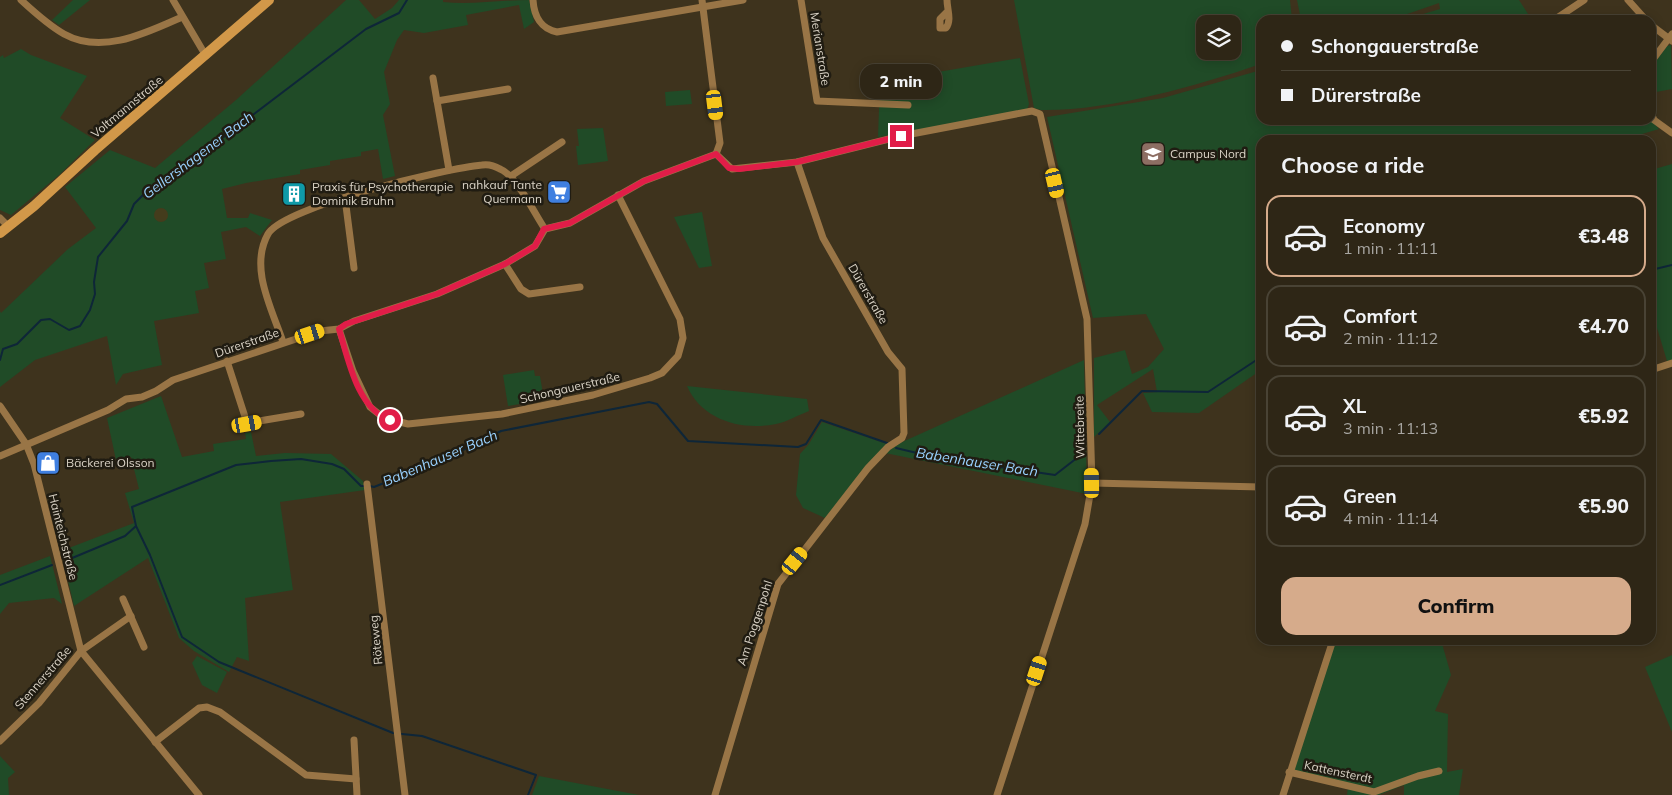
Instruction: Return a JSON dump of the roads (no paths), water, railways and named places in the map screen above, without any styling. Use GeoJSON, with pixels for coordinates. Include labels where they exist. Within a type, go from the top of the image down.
{"type":"FeatureCollection","features":[{"type":"Feature","properties":{"kind":"street"},"geometry":{"type":"LineString","coordinates":[[20,0],[59,31],[91,42],[112,42],[182,17]]}},
{"type":"Feature","properties":{"kind":"street"},"geometry":{"type":"LineString","coordinates":[[173,0],[206,56]]}},
{"type":"Feature","properties":{"kind":"street","name":"Voltmannstraße"},"geometry":{"type":"LineString","coordinates":[[4,230],[269,0]]}},
{"type":"Feature","properties":{"kind":"street"},"geometry":{"type":"LineString","coordinates":[[533,0],[535,14],[539,20],[548,29],[557,32],[703,4],[743,0]]}},
{"type":"Feature","properties":{"kind":"street","name":"Merianstraße"},"geometry":{"type":"LineString","coordinates":[[801,0],[817,101],[908,105]]}},
{"type":"Feature","properties":{"kind":"street"},"geometry":{"type":"LineString","coordinates":[[946,0],[948,10]]}},
{"type":"Feature","properties":{"kind":"street"},"geometry":{"type":"LineString","coordinates":[[1562,15],[1584,0]]}},
{"type":"Feature","properties":{"kind":"street"},"geometry":{"type":"LineString","coordinates":[[1628,0],[1642,15]]}},
{"type":"Feature","properties":{"kind":"street"},"geometry":{"type":"LineString","coordinates":[[283,342],[262,276],[261,257],[264,242],[274,226],[288,218],[394,183],[484,164],[500,169],[510,176],[544,229],[570,223],[644,181],[716,154],[720,143],[703,4]]}},
{"type":"Feature","properties":{"kind":"street"},"geometry":{"type":"LineString","coordinates":[[1656,28],[1671,38],[1656,56]]}},
{"type":"Feature","properties":{"kind":"street"},"geometry":{"type":"LineString","coordinates":[[433,78],[449,170]]}},
{"type":"Feature","properties":{"kind":"street"},"geometry":{"type":"LineString","coordinates":[[437,101],[508,89]]}},
{"type":"Feature","properties":{"kind":"street","name":"Wittebreite"},"geometry":{"type":"LineString","coordinates":[[797,162],[901,136],[1037,112],[1040,114],[1087,319],[1092,483],[1085,524],[997,795]]}},
{"type":"Feature","properties":{"kind":"street"},"geometry":{"type":"LineString","coordinates":[[1656,121],[1672,133]]}},
{"type":"Feature","properties":{"kind":"street"},"geometry":{"type":"LineString","coordinates":[[510,176],[562,142]]}},
{"type":"Feature","properties":{"kind":"street"},"geometry":{"type":"LineString","coordinates":[[716,154],[732,169],[797,162]]}},
{"type":"Feature","properties":{"kind":"street","name":"Dürerstraße"},"geometry":{"type":"LineString","coordinates":[[797,162],[824,238],[888,352],[902,368],[904,432],[902,438]]}},
{"type":"Feature","properties":{"kind":"street","name":"Schongauerstraße"},"geometry":{"type":"LineString","coordinates":[[339,329],[353,372],[365,400],[377,414],[397,423],[434,422],[502,414],[619,389],[662,373],[678,356],[682,345],[680,319],[618,195]]}},
{"type":"Feature","properties":{"kind":"street"},"geometry":{"type":"LineString","coordinates":[[345,198],[354,268]]}},
{"type":"Feature","properties":{"kind":"street"},"geometry":{"type":"LineString","coordinates":[[0,218],[4,230]]}},
{"type":"Feature","properties":{"kind":"street","name":"Dürerstraße"},"geometry":{"type":"LineString","coordinates":[[0,456],[108,410],[126,399],[142,397],[161,389],[173,380],[283,342],[320,331],[339,329],[354,321],[452,288],[505,264],[535,246],[544,229]]}},
{"type":"Feature","properties":{"kind":"street"},"geometry":{"type":"LineString","coordinates":[[505,264],[521,289],[530,294],[580,287]]}},
{"type":"Feature","properties":{"kind":"street"},"geometry":{"type":"LineString","coordinates":[[227,361],[247,424],[301,414]]}},
{"type":"Feature","properties":{"kind":"street"},"geometry":{"type":"LineString","coordinates":[[1656,368],[1672,363]]}},
{"type":"Feature","properties":{"kind":"street","name":"Hainteichstraße"},"geometry":{"type":"LineString","coordinates":[[0,406],[26,444],[34,464],[81,651],[198,795]]}},
{"type":"Feature","properties":{"kind":"street","name":"Am Poggenpohl"},"geometry":{"type":"LineString","coordinates":[[715,795],[778,584],[868,468],[888,447],[902,438]]}},
{"type":"Feature","properties":{"kind":"street"},"geometry":{"type":"LineString","coordinates":[[1092,483],[1256,487]]}},
{"type":"Feature","properties":{"kind":"street","name":"Röteweg"},"geometry":{"type":"LineString","coordinates":[[367,485],[405,795]]}},
{"type":"Feature","properties":{"kind":"street"},"geometry":{"type":"LineString","coordinates":[[123,598],[144,647]]}},
{"type":"Feature","properties":{"kind":"street"},"geometry":{"type":"LineString","coordinates":[[81,651],[131,616]]}},
{"type":"Feature","properties":{"kind":"street","name":"Kattensterdt"},"geometry":{"type":"LineString","coordinates":[[1283,795],[1331,645]]}},
{"type":"Feature","properties":{"kind":"street","name":"Stennerstraße"},"geometry":{"type":"LineString","coordinates":[[0,741],[40,703],[81,651]]}},
{"type":"Feature","properties":{"kind":"street"},"geometry":{"type":"LineString","coordinates":[[155,742],[199,708],[207,707],[220,712],[306,775],[356,779]]}},
{"type":"Feature","properties":{"kind":"street"},"geometry":{"type":"LineString","coordinates":[[354,740],[357,795]]}},
{"type":"Feature","properties":{"kind":"street","name":"Kattensterdt"},"geometry":{"type":"LineString","coordinates":[[1289,772],[1374,792],[1418,776],[1440,771]]}},
{"type":"Feature","properties":{"kind":"waterway","name":"Gellershagener Bach"},"geometry":{"type":"LineString","coordinates":[[0,360],[3,349],[17,344],[41,320],[50,319],[69,330],[80,326],[90,310],[95,294],[94,282],[98,257],[127,221],[134,204],[152,186],[204,152],[366,29],[399,13],[407,0]]}},
{"type":"Feature","properties":{"kind":"waterway","name":"Babenhauser Bach"},"geometry":{"type":"LineString","coordinates":[[1656,269],[1672,265]]}},
{"type":"Feature","properties":{"kind":"waterway","name":"Babenhauser Bach"},"geometry":{"type":"LineString","coordinates":[[1099,434],[1142,391],[1208,392],[1256,360]]}},
{"type":"Feature","properties":{"kind":"waterway","name":"Babenhauser Bach"},"geometry":{"type":"LineString","coordinates":[[370,486],[374,487],[449,457],[501,431],[649,402],[657,404],[688,441],[798,447],[806,444],[821,420],[887,443]]}},
{"type":"Feature","properties":{"kind":"waterway","name":"Babenhauser Bach"},"geometry":{"type":"LineString","coordinates":[[896,448],[938,458],[1055,475],[1082,454]]}},
{"type":"Feature","properties":{"kind":"waterway","name":"Babenhauser Bach"},"geometry":{"type":"LineString","coordinates":[[65,561],[125,536],[136,526],[132,507],[236,465],[301,459],[332,464],[344,469],[361,486],[365,486]]}},
{"type":"Feature","properties":{"kind":"waterway"},"geometry":{"type":"LineString","coordinates":[[136,526],[150,555],[182,637],[219,662],[393,733]]}},
{"type":"Feature","properties":{"kind":"waterway","name":"Babenhauser Bach"},"geometry":{"type":"LineString","coordinates":[[0,585],[52,565]]}},
{"type":"Feature","properties":{"kind":"waterway"},"geometry":{"type":"LineString","coordinates":[[402,734],[422,736],[536,775],[528,795]]}},
{"type":"Feature","properties":{"kind":"place","name":"Campus Nord"},"geometry":{"type":"Point","coordinates":[1153,154]}},
{"type":"Feature","properties":{"kind":"place","name":"nahkauf Tante Quermann"},"geometry":{"type":"Point","coordinates":[559,192]}},
{"type":"Feature","properties":{"kind":"place","name":"Praxis für Psychotherapie Dominik Bruhn"},"geometry":{"type":"Point","coordinates":[294,194]}},
{"type":"Feature","properties":{"kind":"place","name":"Bäckerei Olsson"},"geometry":{"type":"Point","coordinates":[48,463]}}]}
